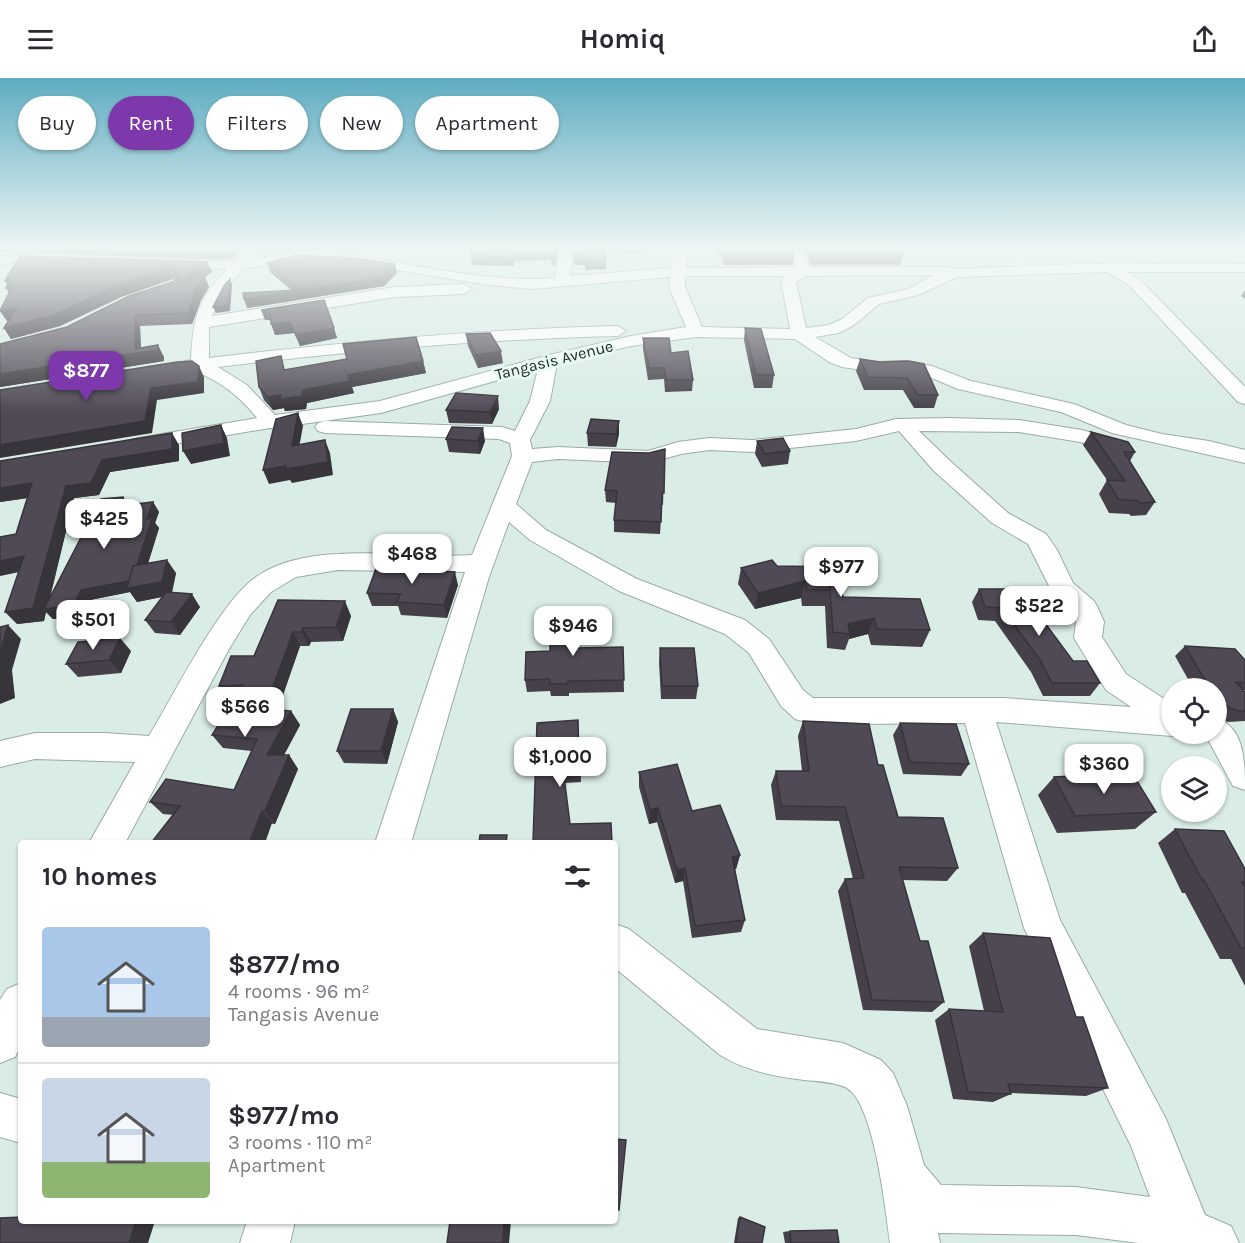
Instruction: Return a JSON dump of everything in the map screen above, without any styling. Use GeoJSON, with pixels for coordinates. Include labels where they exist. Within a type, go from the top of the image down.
{"type":"FeatureCollection","features":[{"type":"Feature","properties":{"kind":"street"},"geometry":{"type":"LineString","coordinates":[[200,363],[201,323],[210,303]]}},
{"type":"Feature","properties":{"kind":"street"},"geometry":{"type":"LineString","coordinates":[[201,323],[324,303]]}},
{"type":"Feature","properties":{"kind":"street"},"geometry":{"type":"LineString","coordinates":[[177,367],[371,344],[527,333],[696,332],[684,303]]}},
{"type":"Feature","properties":{"kind":"street"},"geometry":{"type":"LineString","coordinates":[[793,303],[799,334],[835,358],[848,363],[876,367],[905,366],[932,371],[965,385],[1067,408],[1119,429],[1209,447],[1245,457]]}},
{"type":"Feature","properties":{"kind":"street","name":"Tangasis Avenue"},"geometry":{"type":"LineString","coordinates":[[116,448],[270,422],[381,407],[549,360],[631,341],[696,332],[799,334],[833,329],[848,322],[871,303]]}},
{"type":"Feature","properties":{"kind":"street"},"geometry":{"type":"LineString","coordinates":[[1154,303],[1245,398]]}},
{"type":"Feature","properties":{"kind":"street"},"geometry":{"type":"LineString","coordinates":[[401,837],[447,666],[482,563],[505,506],[521,448],[540,401],[549,360]]}},
{"type":"Feature","properties":{"kind":"street"},"geometry":{"type":"LineString","coordinates":[[200,363],[211,372],[231,382],[257,405],[270,422],[339,429],[502,433],[521,448],[558,453],[649,457],[709,444],[753,446],[856,435],[886,427],[950,424],[1019,426],[1082,436],[1120,447]]}},
{"type":"Feature","properties":{"kind":"street"},"geometry":{"type":"LineString","coordinates":[[904,425],[941,465],[1000,518],[1037,539],[1045,550],[1062,588],[1086,608],[1090,622],[1088,638],[1116,682],[1161,713]]}},
{"type":"Feature","properties":{"kind":"street"},"geometry":{"type":"LineString","coordinates":[[505,506],[538,536],[628,585],[735,627],[759,646],[792,698],[806,710],[856,712],[1003,710],[1161,720]]}},
{"type":"Feature","properties":{"kind":"street"},"geometry":{"type":"LineString","coordinates":[[109,840],[157,750],[234,617],[260,586],[289,570],[330,563],[406,562],[448,566],[482,563]]}},
{"type":"Feature","properties":{"kind":"street"},"geometry":{"type":"LineString","coordinates":[[977,710],[1043,928],[1201,1236]]}},
{"type":"Feature","properties":{"kind":"street"},"geometry":{"type":"LineString","coordinates":[[1227,734],[1245,776]]}},
{"type":"Feature","properties":{"kind":"street"},"geometry":{"type":"LineString","coordinates":[[0,754],[35,746],[104,746],[157,750]]}},
{"type":"Feature","properties":{"kind":"street"},"geometry":{"type":"LineString","coordinates":[[618,945],[714,1023],[750,1048],[790,1058],[837,1064],[865,1073],[884,1102],[905,1178],[915,1243]]}},
{"type":"Feature","properties":{"kind":"street"},"geometry":{"type":"LineString","coordinates":[[0,1042],[18,1009]]}},
{"type":"Feature","properties":{"kind":"street"},"geometry":{"type":"LineString","coordinates":[[0,1115],[18,1120]]}},
{"type":"Feature","properties":{"kind":"street"},"geometry":{"type":"LineString","coordinates":[[905,1178],[920,1203],[933,1209],[1113,1213],[1201,1236]]}},
{"type":"Feature","properties":{"kind":"street"},"geometry":{"type":"LineString","coordinates":[[265,1243],[270,1224]]}},
{"type":"Feature","properties":{"kind":"building"},"geometry":{"type":"Polygon","coordinates":[[[4,303],[79,303],[54,315],[4,328],[17,308],[0,311],[4,303]]]}},
{"type":"Feature","properties":{"kind":"building"},"geometry":{"type":"Polygon","coordinates":[[[114,303],[191,303],[188,313],[135,315],[135,349],[158,345],[158,350],[0,374],[0,344],[67,327],[114,303]]]}},
{"type":"Feature","properties":{"kind":"building"},"geometry":{"type":"Polygon","coordinates":[[[215,303],[228,303],[228,305],[213,307],[215,303]]]}},
{"type":"Feature","properties":{"kind":"building"},"geometry":{"type":"Polygon","coordinates":[[[303,303],[325,303],[334,328],[296,335],[290,322],[271,324],[270,309],[261,310],[303,303]]]}},
{"type":"Feature","properties":{"kind":"building"},"geometry":{"type":"Polygon","coordinates":[[[745,328],[761,329],[774,375],[756,375],[745,328]]]}},
{"type":"Feature","properties":{"kind":"building"},"geometry":{"type":"Polygon","coordinates":[[[490,333],[501,351],[476,355],[466,334],[490,333]]]}},
{"type":"Feature","properties":{"kind":"building"},"geometry":{"type":"Polygon","coordinates":[[[416,337],[423,361],[347,375],[350,381],[303,390],[302,396],[280,399],[281,395],[268,397],[259,387],[256,361],[281,356],[284,370],[347,359],[343,344],[416,337]]]}},
{"type":"Feature","properties":{"kind":"building"},"geometry":{"type":"Polygon","coordinates":[[[643,338],[669,338],[671,353],[688,351],[693,380],[666,380],[664,368],[649,368],[643,338]]]}},
{"type":"Feature","properties":{"kind":"building"},"geometry":{"type":"Polygon","coordinates":[[[860,359],[880,362],[909,361],[924,364],[938,395],[918,395],[907,378],[868,377],[860,359]]]}},
{"type":"Feature","properties":{"kind":"building"},"geometry":{"type":"Polygon","coordinates":[[[192,361],[199,366],[198,382],[151,388],[145,421],[0,445],[0,390],[192,361]]]}},
{"type":"Feature","properties":{"kind":"building"},"geometry":{"type":"Polygon","coordinates":[[[456,393],[498,396],[490,412],[446,410],[456,393]]]}},
{"type":"Feature","properties":{"kind":"building"},"geometry":{"type":"Polygon","coordinates":[[[298,413],[292,446],[325,440],[328,462],[286,469],[286,466],[263,470],[276,419],[298,413]]]}},
{"type":"Feature","properties":{"kind":"building"},"geometry":{"type":"Polygon","coordinates":[[[591,419],[619,421],[616,434],[587,433],[591,419]]]}},
{"type":"Feature","properties":{"kind":"building"},"geometry":{"type":"Polygon","coordinates":[[[221,425],[224,443],[183,451],[182,433],[221,425]]]}},
{"type":"Feature","properties":{"kind":"building"},"geometry":{"type":"Polygon","coordinates":[[[452,427],[483,428],[478,441],[446,439],[452,427]]]}},
{"type":"Feature","properties":{"kind":"building"},"geometry":{"type":"Polygon","coordinates":[[[1091,432],[1128,442],[1135,452],[1124,452],[1155,502],[1140,503],[1118,499],[1107,480],[1125,481],[1091,432]]]}},
{"type":"Feature","properties":{"kind":"building"},"geometry":{"type":"Polygon","coordinates":[[[172,433],[172,449],[102,460],[91,483],[66,486],[33,608],[5,612],[24,556],[0,561],[0,537],[16,534],[32,483],[0,488],[0,461],[172,433]]]}},
{"type":"Feature","properties":{"kind":"building"},"geometry":{"type":"Polygon","coordinates":[[[783,438],[790,451],[765,454],[757,441],[783,438]]]}},
{"type":"Feature","properties":{"kind":"building"},"geometry":{"type":"Polygon","coordinates":[[[665,449],[661,522],[614,520],[617,491],[605,490],[612,452],[649,453],[665,449]]]}},
{"type":"Feature","properties":{"kind":"building"},"geometry":{"type":"Polygon","coordinates":[[[123,497],[119,506],[153,502],[147,519],[152,518],[137,565],[133,566],[129,581],[81,590],[74,605],[44,609],[101,499],[123,497]]]}},
{"type":"Feature","properties":{"kind":"building"},"geometry":{"type":"Polygon","coordinates":[[[167,560],[162,582],[127,588],[133,566],[167,560]]]}},
{"type":"Feature","properties":{"kind":"building"},"geometry":{"type":"Polygon","coordinates":[[[772,560],[777,566],[839,567],[840,573],[827,576],[830,589],[830,585],[840,584],[843,597],[920,599],[930,630],[877,629],[874,618],[848,624],[850,634],[833,632],[830,590],[807,590],[805,581],[758,593],[741,568],[772,560]]]}},
{"type":"Feature","properties":{"kind":"building"},"geometry":{"type":"Polygon","coordinates":[[[377,566],[455,572],[444,605],[396,602],[401,594],[367,593],[377,566]]]}},
{"type":"Feature","properties":{"kind":"building"},"geometry":{"type":"Polygon","coordinates":[[[979,589],[1022,589],[1038,619],[1042,619],[1073,661],[1087,661],[1100,683],[1052,683],[1040,660],[1002,608],[985,607],[979,589]]]}},
{"type":"Feature","properties":{"kind":"building"},"geometry":{"type":"Polygon","coordinates":[[[166,592],[192,594],[171,622],[145,620],[166,592]]]}},
{"type":"Feature","properties":{"kind":"building"},"geometry":{"type":"Polygon","coordinates":[[[278,600],[345,601],[336,627],[303,628],[302,632],[293,632],[265,708],[291,711],[267,755],[289,755],[250,840],[153,840],[180,806],[150,802],[166,779],[234,790],[257,739],[212,735],[243,685],[219,686],[231,656],[254,656],[278,600]]]}},
{"type":"Feature","properties":{"kind":"building"},"geometry":{"type":"Polygon","coordinates":[[[575,612],[576,648],[623,647],[624,680],[568,681],[568,684],[550,684],[550,679],[525,680],[526,652],[550,651],[550,614],[575,612]]]}},
{"type":"Feature","properties":{"kind":"building"},"geometry":{"type":"Polygon","coordinates":[[[8,625],[0,653],[0,627],[8,625]]]}},
{"type":"Feature","properties":{"kind":"building"},"geometry":{"type":"Polygon","coordinates":[[[120,638],[109,660],[66,664],[78,642],[120,638]]]}},
{"type":"Feature","properties":{"kind":"building"},"geometry":{"type":"Polygon","coordinates":[[[1185,646],[1235,649],[1245,660],[1245,683],[1236,682],[1245,692],[1245,711],[1227,706],[1227,678],[1204,678],[1185,646]]]}},
{"type":"Feature","properties":{"kind":"building"},"geometry":{"type":"Polygon","coordinates":[[[660,648],[694,648],[698,686],[662,686],[660,648]]]}},
{"type":"Feature","properties":{"kind":"building"},"geometry":{"type":"Polygon","coordinates":[[[351,709],[393,709],[381,751],[337,751],[351,709]]]}},
{"type":"Feature","properties":{"kind":"building"},"geometry":{"type":"Polygon","coordinates":[[[578,720],[579,767],[563,768],[570,824],[611,823],[612,840],[533,840],[537,723],[578,720]]]}},
{"type":"Feature","properties":{"kind":"building"},"geometry":{"type":"Polygon","coordinates":[[[803,721],[869,724],[878,765],[883,765],[898,817],[943,818],[958,868],[899,867],[920,941],[928,941],[944,1002],[872,1000],[845,879],[864,878],[845,807],[781,806],[776,771],[809,771],[803,721]]]}},
{"type":"Feature","properties":{"kind":"building"},"geometry":{"type":"Polygon","coordinates":[[[900,723],[956,724],[969,764],[910,762],[900,723]]]}},
{"type":"Feature","properties":{"kind":"building"},"geometry":{"type":"Polygon","coordinates":[[[677,764],[692,811],[720,805],[740,855],[732,857],[745,920],[695,926],[685,868],[677,870],[658,808],[650,810],[639,772],[677,764]]]}},
{"type":"Feature","properties":{"kind":"building"},"geometry":{"type":"Polygon","coordinates":[[[1132,773],[1156,812],[1075,816],[1054,777],[1132,773]]]}},
{"type":"Feature","properties":{"kind":"building"},"geometry":{"type":"Polygon","coordinates":[[[1175,829],[1224,831],[1245,869],[1245,882],[1242,882],[1245,887],[1245,948],[1241,948],[1175,829]]]}},
{"type":"Feature","properties":{"kind":"building"},"geometry":{"type":"Polygon","coordinates":[[[480,835],[507,835],[506,840],[479,840],[480,835]]]}},
{"type":"Feature","properties":{"kind":"building"},"geometry":{"type":"Polygon","coordinates":[[[983,933],[1050,938],[1076,1017],[1083,1017],[1108,1088],[1008,1084],[1011,1094],[968,1092],[949,1009],[1003,1012],[983,933]]]}},
{"type":"Feature","properties":{"kind":"building"},"geometry":{"type":"Polygon","coordinates":[[[618,1139],[626,1140],[618,1210],[618,1139]]]}},
{"type":"Feature","properties":{"kind":"building"},"geometry":{"type":"Polygon","coordinates":[[[18,1217],[18,1224],[135,1224],[129,1243],[0,1243],[0,1218],[18,1217]]]}},
{"type":"Feature","properties":{"kind":"building"},"geometry":{"type":"Polygon","coordinates":[[[740,1217],[765,1227],[762,1243],[736,1243],[740,1217]]]}},
{"type":"Feature","properties":{"kind":"building"},"geometry":{"type":"Polygon","coordinates":[[[450,1224],[504,1224],[503,1243],[447,1243],[450,1224]]]}},
{"type":"Feature","properties":{"kind":"building"},"geometry":{"type":"Polygon","coordinates":[[[837,1230],[839,1243],[791,1243],[790,1231],[837,1230]]]}}]}
